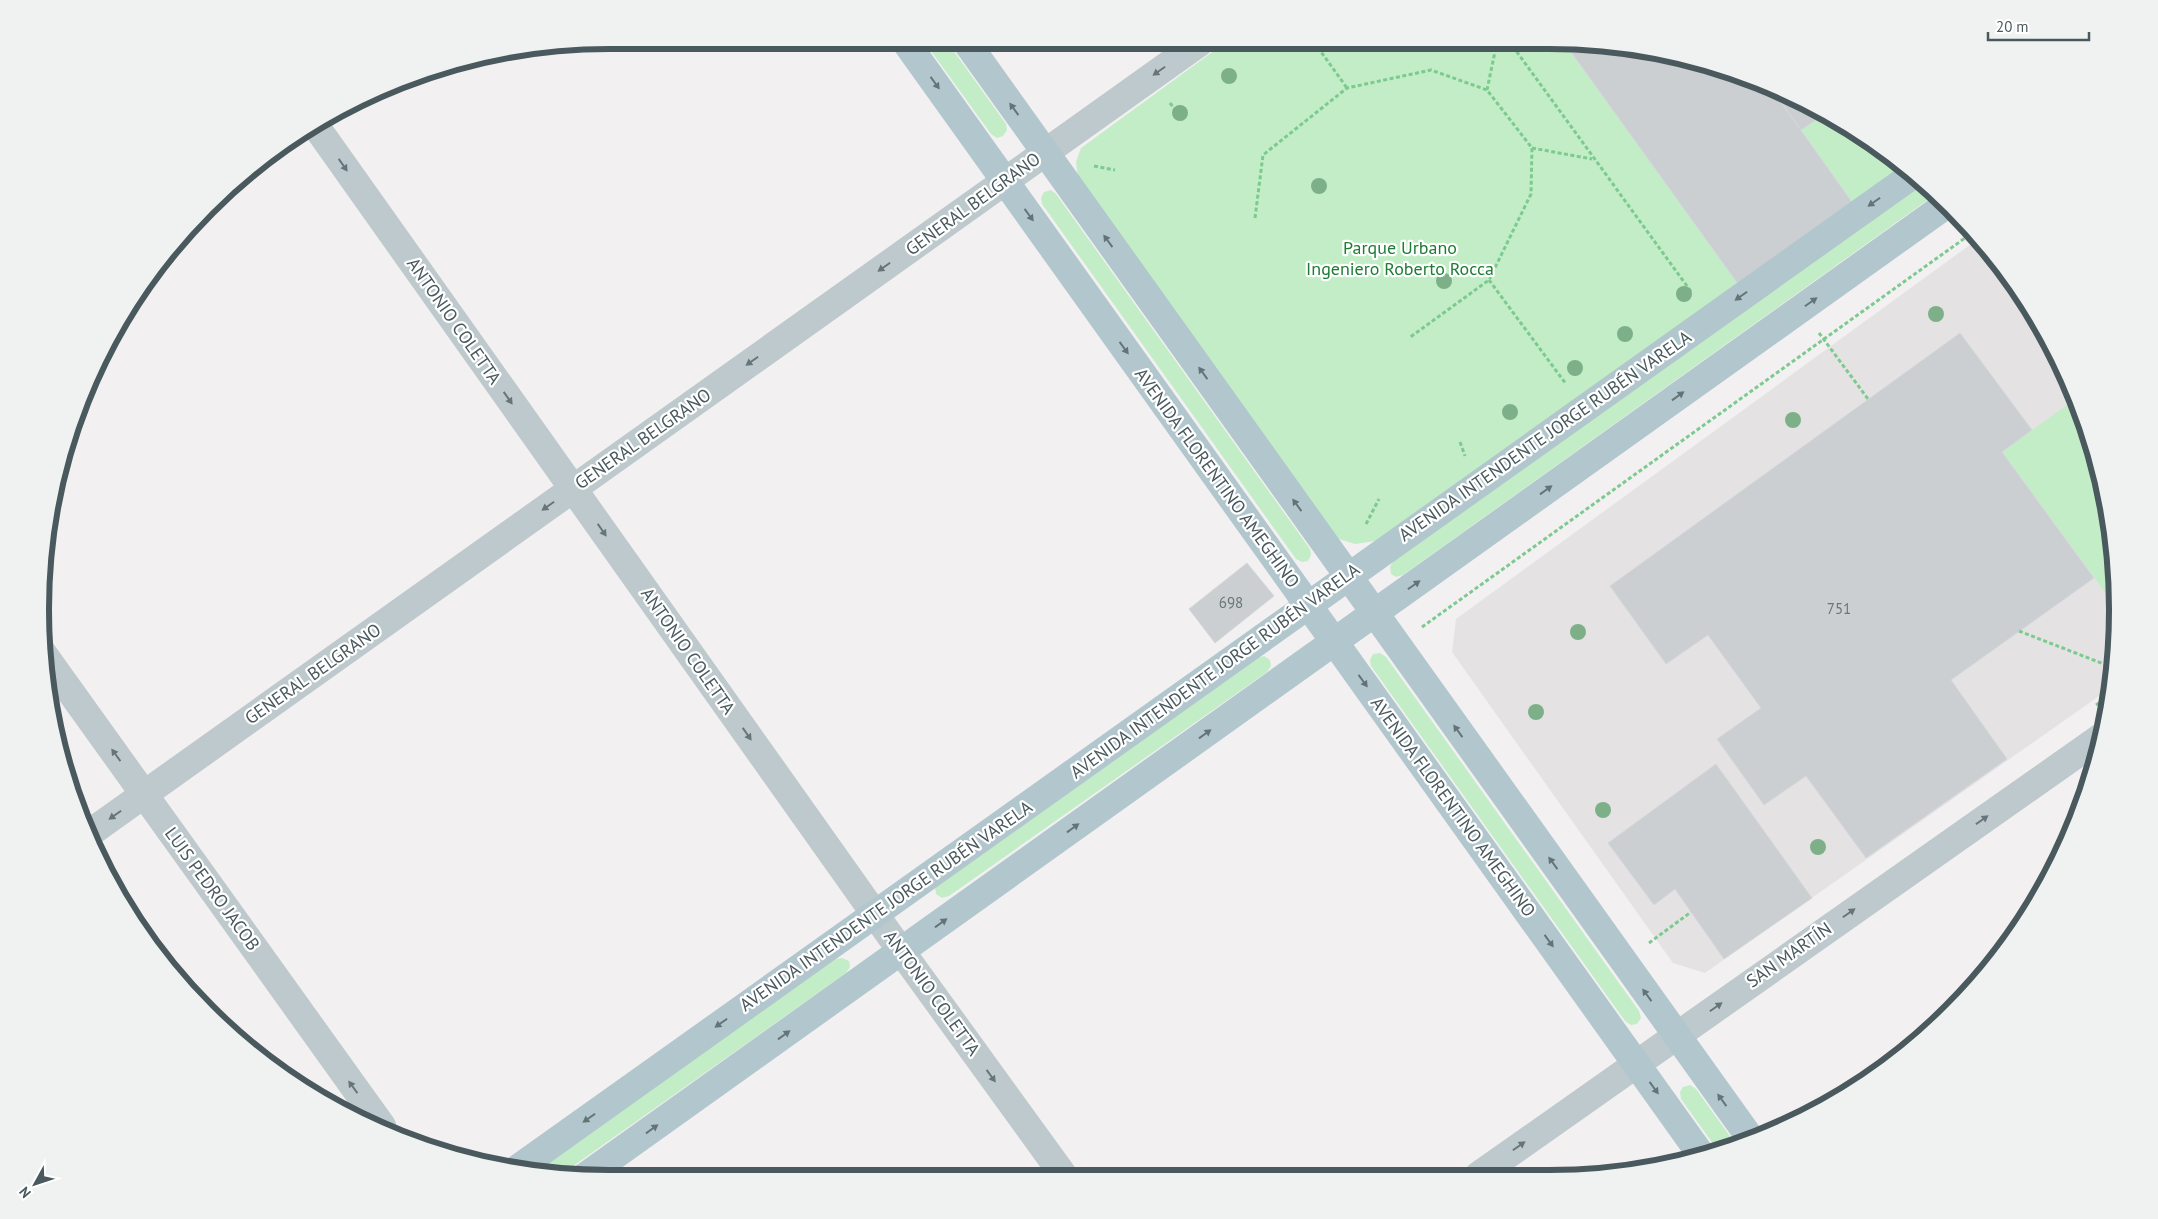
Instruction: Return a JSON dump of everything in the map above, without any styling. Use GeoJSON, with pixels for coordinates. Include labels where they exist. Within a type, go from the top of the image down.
{"type":"FeatureCollection","features":[{"type":"Feature","properties":{"kind":"main road","name":"AVENIDA FLORENTINO AMEGHINO"},"geometry":{"type":"LineString","coordinates":[[910,49],[1698,1150]]}},
{"type":"Feature","properties":{"kind":"main road"},"geometry":{"type":"LineString","coordinates":[[971,49],[1747,1134]]}},
{"type":"Feature","properties":{"kind":"main road","name":"AVENIDA INTENDENTE JORGE RUBÉN VARELA"},"geometry":{"type":"LineString","coordinates":[[525,1163],[1907,179]]}},
{"type":"Feature","properties":{"kind":"main road"},"geometry":{"type":"LineString","coordinates":[[595,1170],[1941,209]]}},
{"type":"Feature","properties":{"kind":"street","name":"GENERAL BELGRANO"},"geometry":{"type":"LineString","coordinates":[[94,830],[1191,49]]}},
{"type":"Feature","properties":{"kind":"street","name":"ANTONIO COLETTA"},"geometry":{"type":"LineString","coordinates":[[319,130],[901,951],[1060,1170]]}},
{"type":"Feature","properties":{"kind":"street","name":"LUIS PEDRO JACOB"},"geometry":{"type":"LineString","coordinates":[[52,666],[378,1120]]}},
{"type":"Feature","properties":{"kind":"street","name":"SAN MARTÍN"},"geometry":{"type":"LineString","coordinates":[[1486,1170],[2093,743]]}},
{"type":"Feature","properties":{"kind":"path"},"geometry":{"type":"LineString","coordinates":[[1319,49],[1347,88]]}},
{"type":"Feature","properties":{"kind":"path"},"geometry":{"type":"LineString","coordinates":[[1487,90],[1496,49]]}},
{"type":"Feature","properties":{"kind":"path"},"geometry":{"type":"LineString","coordinates":[[1514,49],[1697,300]]}},
{"type":"Feature","properties":{"kind":"path"},"geometry":{"type":"LineString","coordinates":[[1256,218],[1263,155],[1347,88],[1431,70],[1487,90],[1532,148],[1531,194],[1489,280],[1408,338]]}},
{"type":"Feature","properties":{"kind":"path"},"geometry":{"type":"LineString","coordinates":[[1166,98],[1183,120]]}},
{"type":"Feature","properties":{"kind":"path"},"geometry":{"type":"LineString","coordinates":[[1532,148],[1594,159]]}},
{"type":"Feature","properties":{"kind":"path"},"geometry":{"type":"LineString","coordinates":[[1419,629],[1967,237]]}},
{"type":"Feature","properties":{"kind":"path"},"geometry":{"type":"LineString","coordinates":[[1489,280],[1570,390]]}},
{"type":"Feature","properties":{"kind":"path"},"geometry":{"type":"LineString","coordinates":[[1802,308],[1868,399]]}},
{"type":"Feature","properties":{"kind":"path"},"geometry":{"type":"LineString","coordinates":[[1363,529],[1379,499]]}},
{"type":"Feature","properties":{"kind":"path"},"geometry":{"type":"LineString","coordinates":[[2019,631],[2106,665]]}},
{"type":"Feature","properties":{"kind":"path"},"geometry":{"type":"LineString","coordinates":[[1623,962],[1691,912]]}},
{"type":"Feature","properties":{"kind":"shaded area"},"geometry":{"type":"Polygon","coordinates":[[[1972,243],[2015,298],[2034,329],[2067,395],[2090,464],[2104,536],[2108,573],[2108,646],[2102,694],[1705,973],[1673,963],[1452,652],[1456,619],[1972,243]]]}},
{"type":"Feature","properties":{"kind":"green space"},"geometry":{"type":"Polygon","coordinates":[[[930,49],[952,49],[1006,124],[1007,130],[1003,136],[997,138],[991,134],[930,49]]]}},
{"type":"Feature","properties":{"kind":"green space","name":"Parque Urbano Ingeniero Roberto Rocca"},"geometry":{"type":"Polygon","coordinates":[[[1216,49],[1569,50],[1738,284],[1375,541],[1355,544],[1336,538],[1078,178],[1076,162],[1081,148],[1216,49]]]}},
{"type":"Feature","properties":{"kind":"green space"},"geometry":{"type":"Polygon","coordinates":[[[1778,98],[1829,124],[1860,143],[1896,170],[1852,202],[1778,98]]]}},
{"type":"Feature","properties":{"kind":"green space"},"geometry":{"type":"Polygon","coordinates":[[[1916,187],[1929,199],[1403,575],[1396,577],[1391,574],[1390,567],[1393,561],[1916,187]]]}},
{"type":"Feature","properties":{"kind":"green space"},"geometry":{"type":"Polygon","coordinates":[[[1051,190],[1056,194],[1310,549],[1311,555],[1308,561],[1302,562],[1296,559],[1042,204],[1041,198],[1044,192],[1051,190]]]}},
{"type":"Feature","properties":{"kind":"green space"},"geometry":{"type":"Polygon","coordinates":[[[2070,403],[2090,464],[2098,500],[2104,536],[2109,597],[2002,452],[2070,403]]]}},
{"type":"Feature","properties":{"kind":"green space"},"geometry":{"type":"Polygon","coordinates":[[[1380,653],[1386,657],[1639,1011],[1641,1018],[1637,1024],[1631,1025],[1625,1021],[1371,666],[1370,660],[1373,654],[1380,653]]]}},
{"type":"Feature","properties":{"kind":"green space"},"geometry":{"type":"Polygon","coordinates":[[[1264,656],[1270,660],[1271,666],[1267,672],[949,896],[942,898],[936,894],[935,888],[1258,658],[1264,656]]]}},
{"type":"Feature","properties":{"kind":"green space"},"geometry":{"type":"Polygon","coordinates":[[[842,958],[849,961],[850,967],[846,973],[569,1169],[542,1166],[836,959],[842,958]]]}},
{"type":"Feature","properties":{"kind":"green space"},"geometry":{"type":"Polygon","coordinates":[[[1690,1085],[1696,1089],[1732,1139],[1714,1145],[1681,1099],[1680,1092],[1683,1087],[1690,1085]]]}},
{"type":"Feature","properties":{"kind":"building"},"geometry":{"type":"Polygon","coordinates":[[[1569,50],[1622,54],[1694,68],[1763,91],[1778,98],[1852,202],[1738,284],[1569,50]]]}},
{"type":"Feature","properties":{"kind":"building"},"geometry":{"type":"Polygon","coordinates":[[[1778,98],[1818,118],[1801,130],[1778,98]]]}},
{"type":"Feature","properties":{"kind":"building"},"geometry":{"type":"Polygon","coordinates":[[[1960,333],[2032,430],[2002,452],[2094,578],[1951,680],[2007,759],[1866,858],[1806,776],[1764,805],[1717,739],[1761,708],[1708,635],[1666,664],[1610,586],[1960,333]]]}},
{"type":"Feature","properties":{"kind":"building"},"geometry":{"type":"Polygon","coordinates":[[[1247,563],[1274,596],[1215,643],[1189,609],[1247,563]]]}},
{"type":"Feature","properties":{"kind":"building"},"geometry":{"type":"Polygon","coordinates":[[[1716,764],[1812,898],[1724,959],[1675,889],[1654,905],[1608,843],[1716,764]]]}}]}
